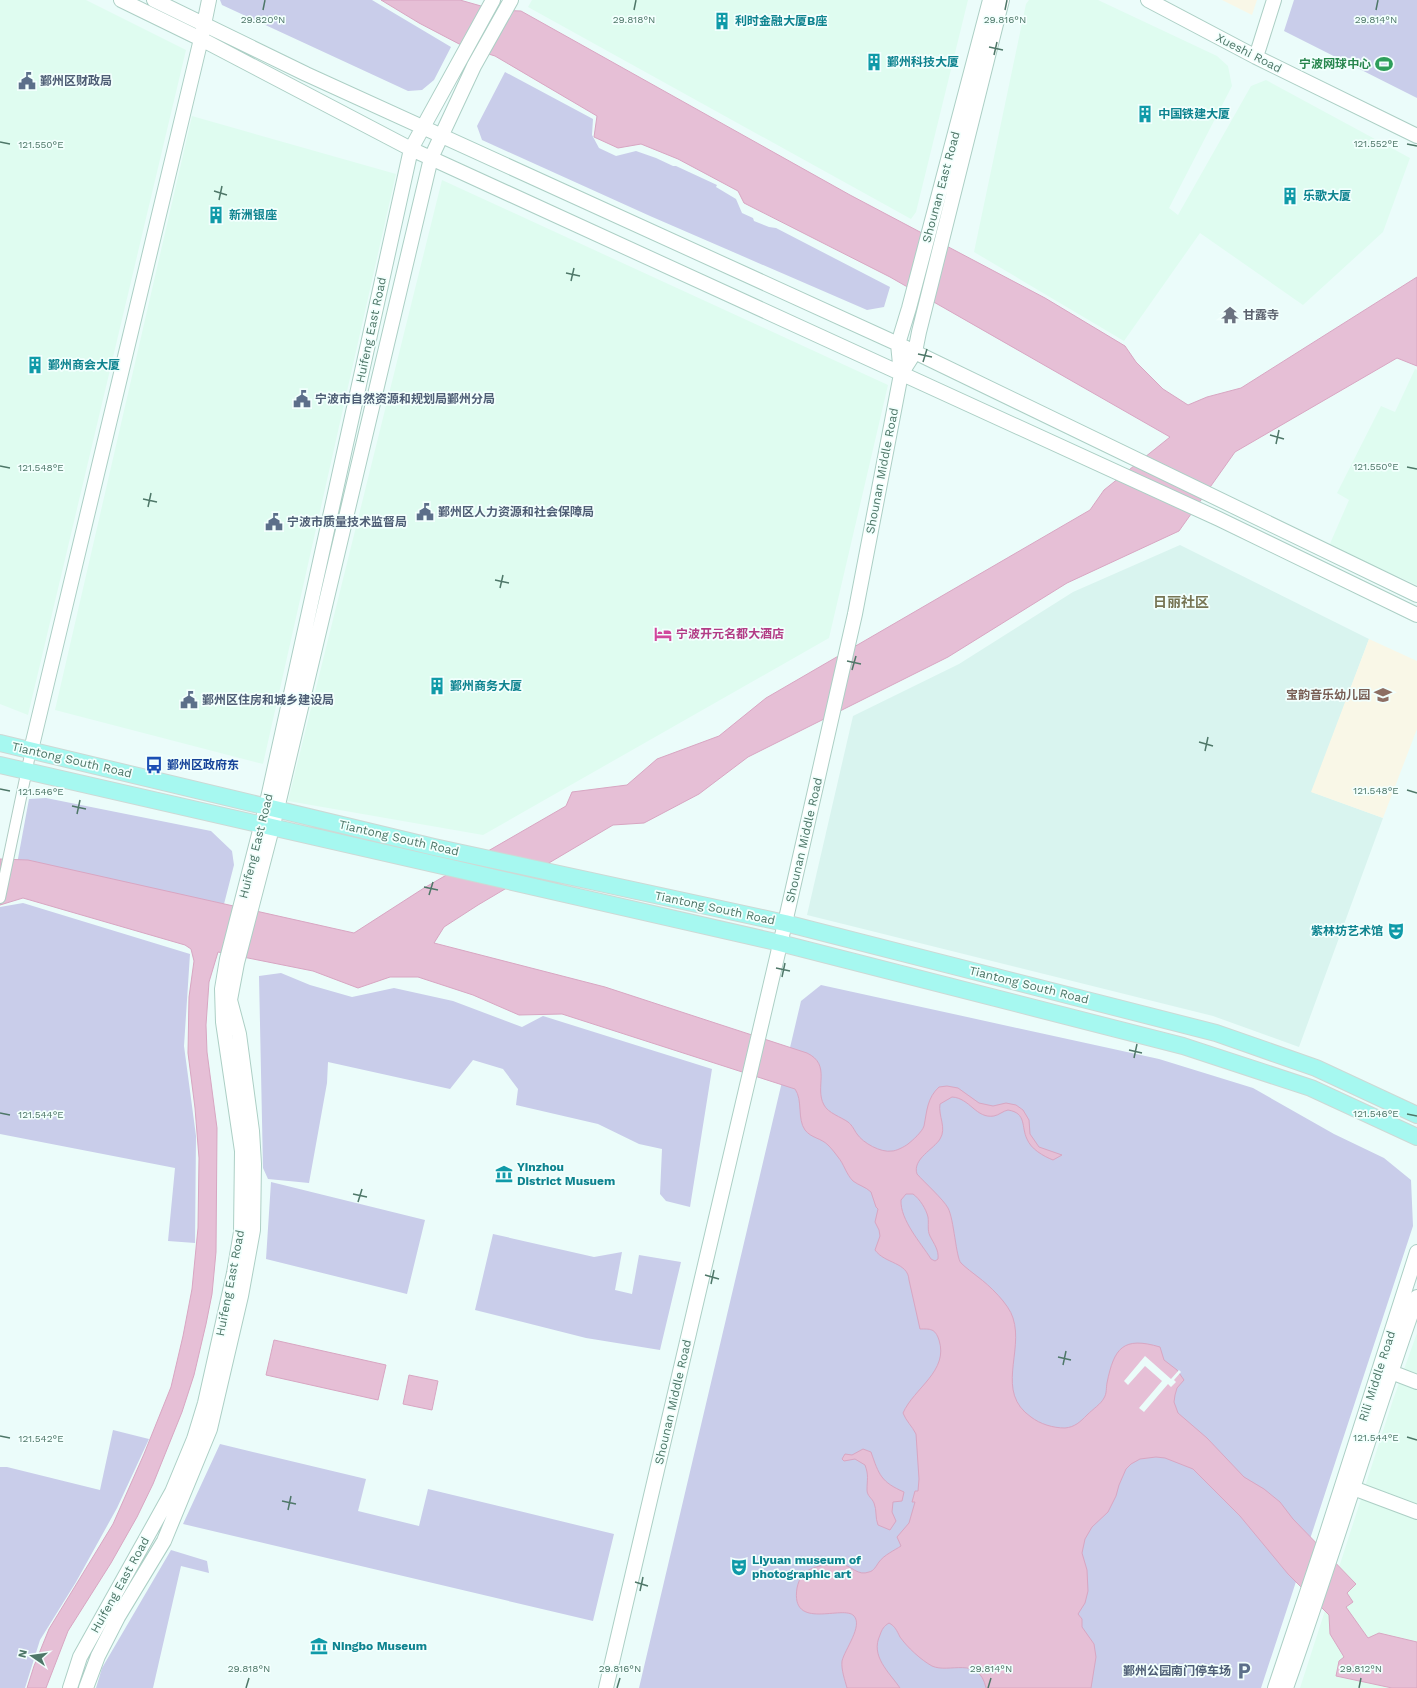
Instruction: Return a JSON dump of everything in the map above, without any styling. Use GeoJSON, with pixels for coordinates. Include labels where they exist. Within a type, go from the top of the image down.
{"type":"FeatureCollection","features":[{"type":"Feature","properties":{"kind":"main road"},"geometry":{"type":"LineString","coordinates":[[121,0],[202,39],[411,149],[1219,519],[1417,615]]}},
{"type":"Feature","properties":{"kind":"main road"},"geometry":{"type":"LineString","coordinates":[[154,0],[306,74],[915,352],[1417,595]]}},
{"type":"Feature","properties":{"kind":"main road"},"geometry":{"type":"LineString","coordinates":[[31,750],[202,39],[209,0]]}},
{"type":"Feature","properties":{"kind":"main road","name":"Huifeng East Road"},"geometry":{"type":"LineString","coordinates":[[272,808],[411,149],[493,0]]}},
{"type":"Feature","properties":{"kind":"main road","name":"Shounan East Road"},"geometry":{"type":"LineString","coordinates":[[901,374],[898,344],[909,308],[990,0]]}},
{"type":"Feature","properties":{"kind":"main road","name":"Shounan East Road"},"geometry":{"type":"LineString","coordinates":[[919,332],[1002,0]]}},
{"type":"Feature","properties":{"kind":"main road","name":"Xueshi Road"},"geometry":{"type":"LineString","coordinates":[[1148,0],[1256,57],[1417,136]]}},
{"type":"Feature","properties":{"kind":"main road"},"geometry":{"type":"LineString","coordinates":[[1256,57],[1274,0]]}},
{"type":"Feature","properties":{"kind":"main road","name":"Huifeng East Road"},"geometry":{"type":"LineString","coordinates":[[70,1688],[80,1657],[172,1492],[194,1439],[205,1403],[230,1294],[240,1232],[242,1151],[224,1022],[222,989],[232,961],[247,907],[272,808],[431,158],[474,66],[510,1]]}},
{"type":"Feature","properties":{"kind":"main road","name":"Shounan Middle Road"},"geometry":{"type":"LineString","coordinates":[[606,1688],[785,923],[855,614],[901,374],[915,352],[919,332]]}},
{"type":"Feature","properties":{"kind":"main road","name":"Tiantong South Road"},"geometry":{"type":"LineString","coordinates":[[0,743],[434,847],[785,923],[1216,1033],[1316,1068],[1417,1114]]}},
{"type":"Feature","properties":{"kind":"main road","name":"Tiantong South Road"},"geometry":{"type":"LineString","coordinates":[[0,765],[780,943],[1183,1046],[1311,1088],[1417,1138]]}},
{"type":"Feature","properties":{"kind":"main road","name":"Huifeng East Road"},"geometry":{"type":"LineString","coordinates":[[86,1688],[98,1656],[118,1617],[164,1541],[210,1429],[241,1296],[253,1230],[254,1164],[252,1131],[239,1034],[230,1000],[232,961]]}},
{"type":"Feature","properties":{"kind":"main road","name":"Rili Middle Road"},"geometry":{"type":"LineString","coordinates":[[1327,1550],[1417,1252]]}},
{"type":"Feature","properties":{"kind":"main road","name":"Rili Middle Road"},"geometry":{"type":"LineString","coordinates":[[1327,1550],[1353,1488],[1417,1297]]}},
{"type":"Feature","properties":{"kind":"main road"},"geometry":{"type":"LineString","coordinates":[[1391,1372],[1417,1382]]}},
{"type":"Feature","properties":{"kind":"main road"},"geometry":{"type":"LineString","coordinates":[[1353,1488],[1417,1512]]}},
{"type":"Feature","properties":{"kind":"main road"},"geometry":{"type":"LineString","coordinates":[[1286,1688],[1309,1606],[1327,1550]]}},
{"type":"Feature","properties":{"kind":"main road"},"geometry":{"type":"LineString","coordinates":[[1275,1688],[1309,1606]]}},
{"type":"Feature","properties":{"kind":"street"},"geometry":{"type":"LineString","coordinates":[[0,898],[31,750]]}},
{"type":"Feature","properties":{"kind":"shaded area"},"geometry":{"type":"Polygon","coordinates":[[[0,0],[86,0],[186,50],[28,715],[0,704],[0,0]]]}},
{"type":"Feature","properties":{"kind":"shaded area"},"geometry":{"type":"Polygon","coordinates":[[[220,0],[372,0],[451,47],[434,80],[422,90],[408,91],[222,5],[220,0]]]}},
{"type":"Feature","properties":{"kind":"shaded area"},"geometry":{"type":"Polygon","coordinates":[[[381,0],[460,0],[495,10],[521,11],[850,195],[1045,298],[1125,346],[1136,362],[1163,389],[1188,405],[1207,397],[1241,388],[1417,277],[1417,366],[1397,358],[1235,452],[1179,531],[1067,583],[948,657],[748,757],[699,794],[644,823],[613,825],[478,905],[444,927],[434,943],[605,987],[807,1053],[819,1064],[821,1070],[821,1098],[826,1108],[848,1122],[863,1141],[878,1149],[892,1151],[900,1149],[915,1138],[924,1126],[930,1100],[939,1087],[947,1086],[958,1088],[979,1103],[993,1106],[1006,1103],[1016,1105],[1023,1110],[1029,1120],[1030,1134],[1039,1147],[1062,1155],[1053,1160],[1034,1149],[1027,1139],[1021,1117],[1018,1114],[1008,1110],[994,1116],[988,1116],[978,1112],[964,1101],[952,1097],[940,1104],[943,1131],[940,1139],[920,1159],[916,1169],[917,1174],[946,1204],[948,1208],[952,1221],[959,1260],[967,1269],[993,1290],[1011,1313],[1015,1331],[1012,1384],[1020,1407],[1031,1417],[1043,1424],[1060,1428],[1072,1427],[1080,1422],[1103,1400],[1106,1394],[1107,1383],[1113,1361],[1117,1353],[1122,1348],[1129,1344],[1137,1343],[1160,1347],[1164,1360],[1177,1370],[1184,1380],[1177,1388],[1175,1395],[1174,1402],[1178,1413],[1207,1438],[1244,1477],[1264,1489],[1280,1502],[1293,1519],[1356,1584],[1347,1593],[1353,1602],[1346,1607],[1368,1638],[1379,1633],[1417,1642],[1417,1688],[1392,1688],[1336,1676],[1339,1661],[1344,1657],[1330,1634],[1329,1615],[1288,1574],[1240,1516],[1193,1469],[1165,1458],[1156,1457],[1140,1459],[1126,1469],[1116,1496],[1108,1512],[1092,1527],[1085,1539],[1082,1553],[1087,1570],[1088,1591],[1085,1603],[1078,1614],[1082,1619],[1082,1627],[1094,1644],[1096,1657],[1091,1688],[986,1688],[982,1678],[977,1672],[970,1669],[939,1668],[932,1666],[910,1649],[894,1627],[889,1623],[882,1631],[877,1650],[886,1670],[900,1688],[847,1688],[842,1661],[855,1631],[856,1620],[854,1616],[848,1613],[819,1614],[809,1613],[802,1609],[797,1601],[798,1584],[803,1574],[822,1565],[839,1564],[862,1573],[871,1571],[884,1557],[901,1546],[897,1537],[909,1523],[915,1502],[912,1502],[915,1491],[918,1491],[919,1479],[916,1434],[903,1413],[908,1404],[935,1370],[941,1351],[936,1333],[929,1329],[920,1329],[908,1274],[900,1266],[879,1255],[875,1250],[880,1236],[875,1222],[878,1209],[871,1192],[853,1181],[840,1160],[828,1145],[807,1133],[801,1120],[799,1098],[795,1089],[562,1014],[519,1015],[473,995],[418,977],[390,977],[358,988],[313,971],[218,952],[209,982],[206,1025],[207,1052],[217,1128],[216,1252],[212,1294],[194,1375],[182,1412],[153,1484],[137,1517],[111,1563],[68,1631],[46,1688],[27,1688],[49,1629],[113,1524],[144,1454],[171,1387],[183,1336],[192,1289],[198,1228],[199,1158],[195,1108],[188,1053],[189,997],[194,961],[191,949],[185,945],[23,898],[0,905],[0,859],[28,860],[354,933],[424,888],[566,806],[572,792],[627,785],[657,759],[719,736],[766,698],[1090,510],[1104,490],[1170,437],[890,277],[744,203],[738,191],[678,159],[641,144],[618,148],[594,137],[597,116],[495,56],[463,46],[419,23],[381,0]],[[906,1194],[901,1200],[904,1215],[917,1239],[931,1259],[935,1261],[938,1259],[938,1253],[929,1234],[928,1217],[920,1201],[913,1194],[906,1194]]]}},
{"type":"Feature","properties":{"kind":"shaded area"},"geometry":{"type":"Polygon","coordinates":[[[532,0],[968,0],[916,212],[911,219],[528,7],[532,0]]]}},
{"type":"Feature","properties":{"kind":"shaded area"},"geometry":{"type":"Polygon","coordinates":[[[1029,0],[1098,0],[1217,56],[1228,66],[1232,86],[1169,208],[1178,215],[1251,86],[1266,80],[1410,158],[1383,232],[1303,305],[1200,233],[1124,341],[974,252],[1026,4],[1029,0]]]}},
{"type":"Feature","properties":{"kind":"shaded area"},"geometry":{"type":"Polygon","coordinates":[[[1222,0],[1257,0],[1252,15],[1222,0]]]}},
{"type":"Feature","properties":{"kind":"shaded area","name":"宁波网球中心"},"geometry":{"type":"Polygon","coordinates":[[[1294,0],[1417,0],[1417,98],[1284,31],[1294,0]]]}},
{"type":"Feature","properties":{"kind":"shaded area"},"geometry":{"type":"Polygon","coordinates":[[[505,72],[593,119],[592,135],[599,148],[616,156],[636,151],[676,166],[717,185],[716,187],[736,199],[742,213],[753,218],[754,221],[776,228],[890,287],[884,307],[867,310],[650,216],[482,140],[477,126],[505,72]]]}},
{"type":"Feature","properties":{"kind":"shaded area"},"geometry":{"type":"Polygon","coordinates":[[[192,116],[396,174],[263,764],[55,710],[192,116]]]}},
{"type":"Feature","properties":{"kind":"shaded area"},"geometry":{"type":"Polygon","coordinates":[[[442,180],[888,385],[829,638],[483,835],[288,801],[442,180]]]}},
{"type":"Feature","properties":{"kind":"shaded area"},"geometry":{"type":"Polygon","coordinates":[[[1415,369],[1417,370],[1417,585],[1329,546],[1349,500],[1337,493],[1381,406],[1395,412],[1415,369]]]}},
{"type":"Feature","properties":{"kind":"shaded area"},"geometry":{"type":"Polygon","coordinates":[[[1180,545],[1369,639],[1312,792],[1383,818],[1299,1047],[1213,1016],[807,915],[853,716],[959,664],[1073,592],[1180,545]]]}},
{"type":"Feature","properties":{"kind":"shaded area","name":"宝韵音乐幼儿园"},"geometry":{"type":"Polygon","coordinates":[[[1369,639],[1417,661],[1417,729],[1383,818],[1311,792],[1369,639]]]}},
{"type":"Feature","properties":{"kind":"shaded area"},"geometry":{"type":"Polygon","coordinates":[[[46,798],[211,831],[232,851],[234,865],[224,904],[17,864],[29,799],[46,798]]]}},
{"type":"Feature","properties":{"kind":"shaded area"},"geometry":{"type":"Polygon","coordinates":[[[23,903],[190,954],[184,1046],[196,1136],[195,1243],[168,1241],[175,1168],[0,1134],[0,907],[23,903]]]}},
{"type":"Feature","properties":{"kind":"shaded area"},"geometry":{"type":"Polygon","coordinates":[[[281,973],[310,985],[352,997],[394,988],[453,1001],[522,1027],[543,1016],[712,1069],[690,1207],[666,1201],[660,1194],[662,1149],[639,1144],[598,1124],[516,1105],[518,1089],[503,1069],[473,1060],[450,1089],[328,1062],[327,1083],[309,1183],[268,1179],[263,1168],[259,976],[281,973]]]}},
{"type":"Feature","properties":{"kind":"shaded area"},"geometry":{"type":"Polygon","coordinates":[[[821,985],[1159,1059],[1253,1088],[1334,1134],[1384,1158],[1411,1180],[1413,1226],[1261,1688],[639,1688],[801,1001],[821,985]]]}},
{"type":"Feature","properties":{"kind":"shaded area"},"geometry":{"type":"Polygon","coordinates":[[[271,1182],[425,1220],[407,1294],[266,1259],[271,1182]]]}},
{"type":"Feature","properties":{"kind":"shaded area"},"geometry":{"type":"Polygon","coordinates":[[[493,1234],[594,1257],[622,1252],[615,1290],[632,1294],[639,1255],[681,1262],[660,1350],[586,1338],[475,1310],[493,1234]]]}},
{"type":"Feature","properties":{"kind":"shaded area"},"geometry":{"type":"Polygon","coordinates":[[[1417,1333],[1417,1688],[1300,1688],[1393,1400],[1417,1333]]]}},
{"type":"Feature","properties":{"kind":"shaded area"},"geometry":{"type":"Polygon","coordinates":[[[274,1340],[386,1365],[378,1400],[266,1375],[274,1340]]]}},
{"type":"Feature","properties":{"kind":"shaded area"},"geometry":{"type":"Polygon","coordinates":[[[409,1375],[438,1381],[432,1410],[403,1404],[409,1375]]]}},
{"type":"Feature","properties":{"kind":"shaded area"},"geometry":{"type":"Polygon","coordinates":[[[113,1430],[149,1439],[117,1508],[76,1582],[40,1640],[25,1688],[0,1688],[0,1467],[7,1467],[100,1490],[113,1430]]]}},
{"type":"Feature","properties":{"kind":"shaded area"},"geometry":{"type":"Polygon","coordinates":[[[220,1444],[366,1479],[358,1511],[419,1526],[428,1489],[614,1534],[593,1621],[183,1524],[220,1444]]]}},
{"type":"Feature","properties":{"kind":"shaded area"},"geometry":{"type":"Polygon","coordinates":[[[863,1449],[871,1452],[876,1467],[882,1477],[890,1485],[904,1492],[902,1501],[893,1502],[892,1512],[896,1521],[890,1530],[878,1525],[875,1506],[867,1492],[867,1475],[865,1465],[855,1459],[844,1461],[842,1459],[845,1454],[852,1455],[863,1449]]]}},
{"type":"Feature","properties":{"kind":"shaded area"},"geometry":{"type":"Polygon","coordinates":[[[171,1550],[207,1561],[209,1573],[181,1566],[153,1688],[96,1688],[102,1668],[171,1550]]]}},
{"type":"Feature","properties":{"kind":"pier"},"geometry":{"type":"Polygon","coordinates":[[[1145,1356],[1171,1379],[1179,1370],[1181,1372],[1174,1380],[1176,1382],[1171,1387],[1168,1384],[1144,1412],[1139,1408],[1162,1381],[1145,1366],[1128,1385],[1124,1381],[1145,1356]]]}},
{"type":"Feature","properties":{"kind":"place","name":"利时金融大厦B座"},"geometry":{"type":"Point","coordinates":[722,21]}},
{"type":"Feature","properties":{"kind":"place","name":"鄞州科技大厦"},"geometry":{"type":"Point","coordinates":[874,62]}},
{"type":"Feature","properties":{"kind":"place","name":"宁波网球中心"},"geometry":{"type":"Point","coordinates":[1384,64]}},
{"type":"Feature","properties":{"kind":"place","name":"鄞州区财政局"},"geometry":{"type":"Point","coordinates":[27,81]}},
{"type":"Feature","properties":{"kind":"place","name":"中国铁建大厦"},"geometry":{"type":"Point","coordinates":[1145,114]}},
{"type":"Feature","properties":{"kind":"place","name":"乐歌大厦"},"geometry":{"type":"Point","coordinates":[1290,196]}},
{"type":"Feature","properties":{"kind":"place","name":"新洲银座"},"geometry":{"type":"Point","coordinates":[216,215]}},
{"type":"Feature","properties":{"kind":"place","name":"甘露寺"},"geometry":{"type":"Point","coordinates":[1230,315]}},
{"type":"Feature","properties":{"kind":"place","name":"鄞州商会大厦"},"geometry":{"type":"Point","coordinates":[35,365]}},
{"type":"Feature","properties":{"kind":"place","name":"宁波市自然资源和规划局鄞州分局"},"geometry":{"type":"Point","coordinates":[302,399]}},
{"type":"Feature","properties":{"kind":"place","name":"鄞州区人力资源和社会保障局"},"geometry":{"type":"Point","coordinates":[425,512]}},
{"type":"Feature","properties":{"kind":"place","name":"宁波市质量技术监督局"},"geometry":{"type":"Point","coordinates":[274,522]}},
{"type":"Feature","properties":{"kind":"place","name":"宁波开元名都大酒店"},"geometry":{"type":"Point","coordinates":[663,634]}},
{"type":"Feature","properties":{"kind":"place","name":"鄞州商务大厦"},"geometry":{"type":"Point","coordinates":[437,686]}},
{"type":"Feature","properties":{"kind":"place","name":"宝韵音乐幼儿园"},"geometry":{"type":"Point","coordinates":[1383,695]}},
{"type":"Feature","properties":{"kind":"place","name":"鄞州区住房和城乡建设局"},"geometry":{"type":"Point","coordinates":[189,700]}},
{"type":"Feature","properties":{"kind":"place","name":"鄞州区政府东"},"geometry":{"type":"Point","coordinates":[154,765]}},
{"type":"Feature","properties":{"kind":"place","name":"紫林坊艺术馆"},"geometry":{"type":"Point","coordinates":[1396,931]}},
{"type":"Feature","properties":{"kind":"place","name":"Yinzhou District Musuem"},"geometry":{"type":"Point","coordinates":[504,1174]}},
{"type":"Feature","properties":{"kind":"place","name":"Liyuan museum of photographic art"},"geometry":{"type":"Point","coordinates":[739,1567]}},
{"type":"Feature","properties":{"kind":"place","name":"Ningbo Museum"},"geometry":{"type":"Point","coordinates":[319,1646]}},
{"type":"Feature","properties":{"kind":"place","name":"鄞州公园南门停车场"},"geometry":{"type":"Point","coordinates":[1244,1671]}},
{"type":"Feature","properties":{"kind":"district","name":"日丽社区"},"geometry":{"type":"Point","coordinates":[1181,602]}}]}
